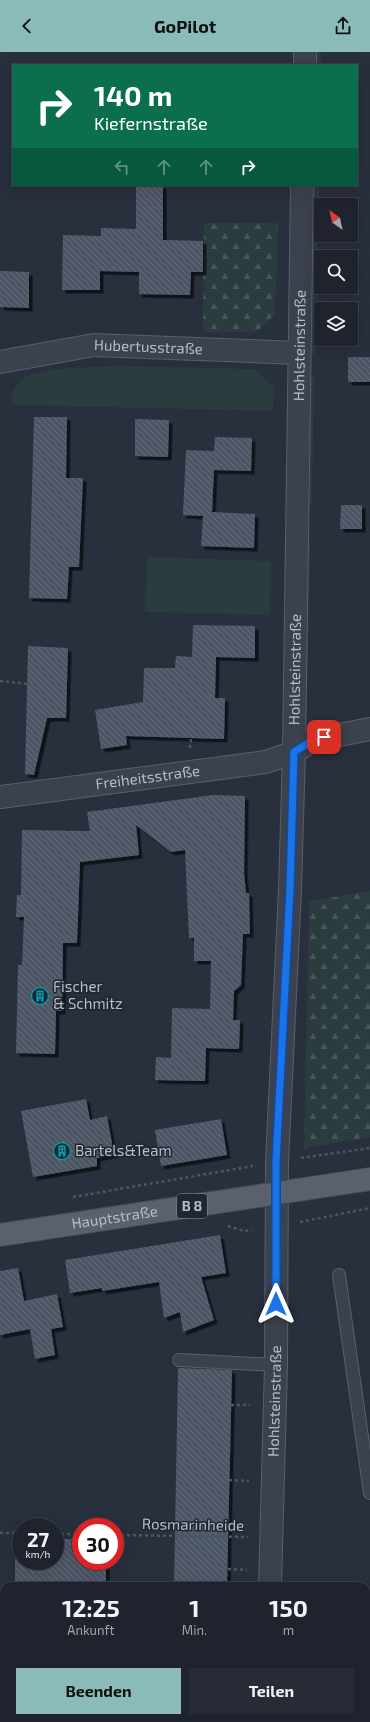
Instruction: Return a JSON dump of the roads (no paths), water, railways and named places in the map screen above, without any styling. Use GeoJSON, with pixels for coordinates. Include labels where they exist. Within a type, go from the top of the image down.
{"type":"FeatureCollection","features":[{"type":"Feature","properties":{"kind":"main road","name":"B 8"},"geometry":{"type":"LineString","coordinates":[[277,1194],[370,1179]]}},
{"type":"Feature","properties":{"kind":"main road","name":"Hauptstraße"},"geometry":{"type":"LineString","coordinates":[[0,1235],[277,1194]]}},
{"type":"Feature","properties":{"kind":"street"},"geometry":{"type":"LineString","coordinates":[[305,52],[305,64]]}},
{"type":"Feature","properties":{"kind":"street","name":"Hohlsteinstraße"},"geometry":{"type":"LineString","coordinates":[[270,1582],[276,1365],[276,1162],[290,889],[294,752],[302,186]]}},
{"type":"Feature","properties":{"kind":"street","name":"Hubertusstraße"},"geometry":{"type":"LineString","coordinates":[[0,362],[94,345],[299,353]]}},
{"type":"Feature","properties":{"kind":"street","name":"Freiheitsstraße"},"geometry":{"type":"LineString","coordinates":[[0,797],[266,762],[294,752],[313,740],[370,729]]}},
{"type":"Feature","properties":{"kind":"lane"},"geometry":{"type":"LineString","coordinates":[[339,1275],[370,1493]]}},
{"type":"Feature","properties":{"kind":"lane"},"geometry":{"type":"LineString","coordinates":[[179,1360],[276,1365]]}},
{"type":"Feature","properties":{"kind":"place","name":"Fischer & Schmitz"},"geometry":{"type":"Point","coordinates":[40,996]}},
{"type":"Feature","properties":{"kind":"place","name":"Bartels&Team"},"geometry":{"type":"Point","coordinates":[62,1151]}}]}
